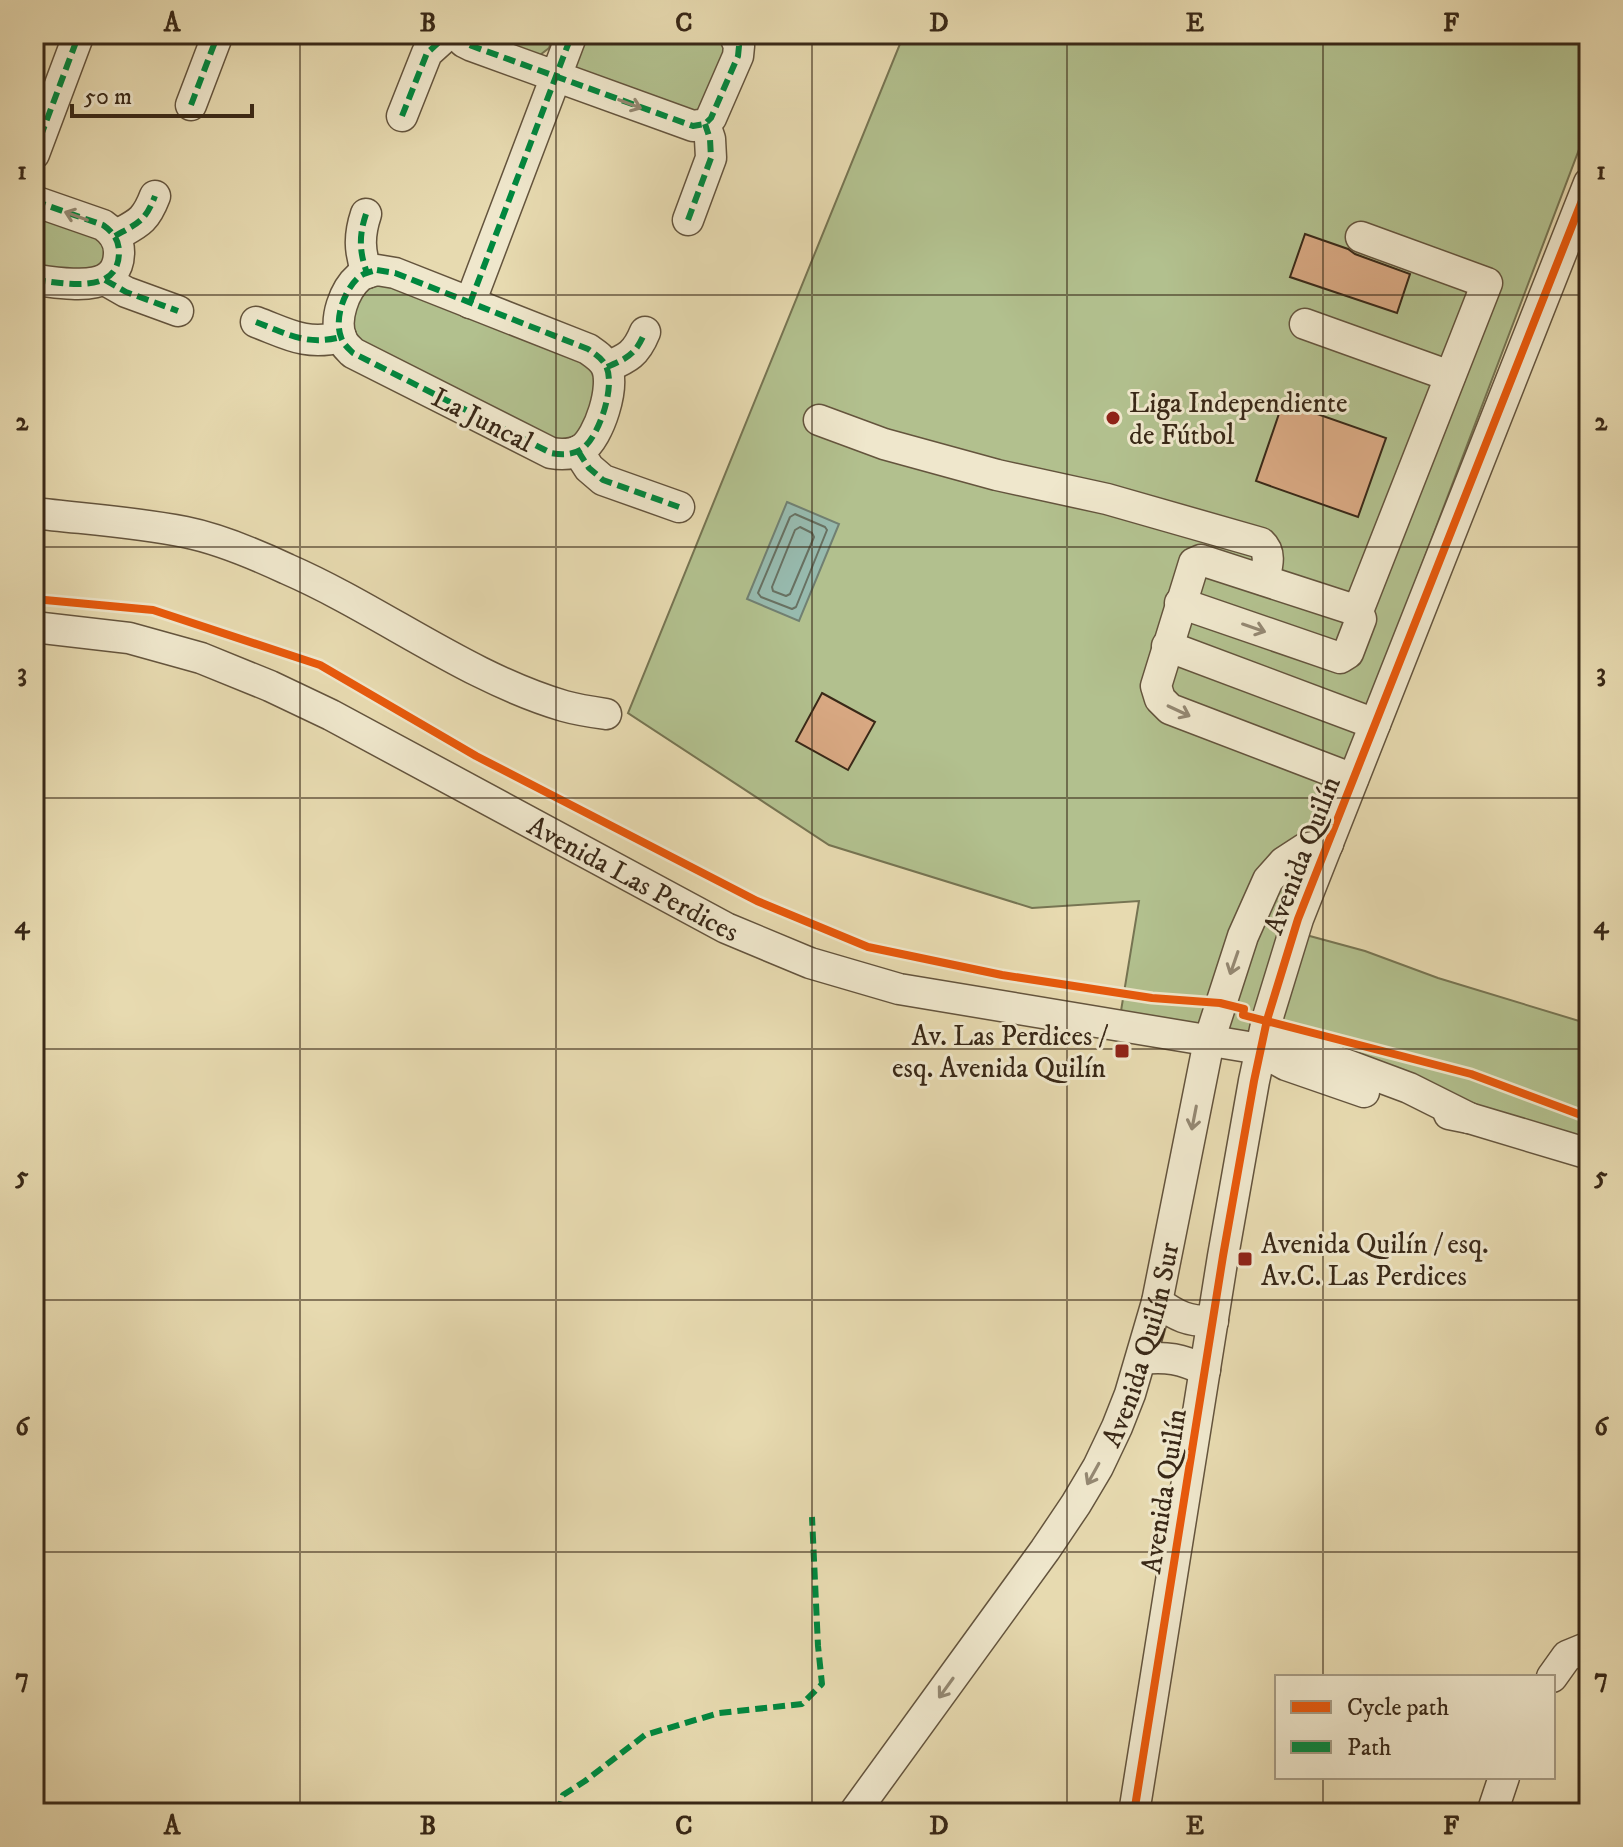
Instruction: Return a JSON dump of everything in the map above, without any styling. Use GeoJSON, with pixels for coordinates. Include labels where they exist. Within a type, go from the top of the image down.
{"type":"FeatureCollection","features":[{"type":"Feature","properties":{"kind":"street"},"geometry":{"type":"LineString","coordinates":[[34,154],[79,34]]}},
{"type":"Feature","properties":{"kind":"street"},"geometry":{"type":"LineString","coordinates":[[191,105],[218,34]]}},
{"type":"Feature","properties":{"kind":"street"},"geometry":{"type":"LineString","coordinates":[[402,116],[427,53],[448,34]]}},
{"type":"Feature","properties":{"kind":"street"},"geometry":{"type":"LineString","coordinates":[[456,34],[472,46],[693,126],[705,124],[714,112],[738,56],[739,46],[734,34]]}},
{"type":"Feature","properties":{"kind":"street"},"geometry":{"type":"LineString","coordinates":[[470,303],[572,34]]}},
{"type":"Feature","properties":{"kind":"street"},"geometry":{"type":"LineString","coordinates":[[688,220],[711,158],[705,124]]}},
{"type":"Feature","properties":{"kind":"street","name":"Avenida Quilín"},"geometry":{"type":"LineString","coordinates":[[1134,1813],[1213,1321],[1267,1020],[1298,919],[1589,183]]}},
{"type":"Feature","properties":{"kind":"street"},"geometry":{"type":"LineString","coordinates":[[115,236],[143,220],[155,196]]}},
{"type":"Feature","properties":{"kind":"street"},"geometry":{"type":"LineString","coordinates":[[34,201],[103,225],[115,236],[119,245],[118,260],[105,280],[88,284],[34,280]]}},
{"type":"Feature","properties":{"kind":"street"},"geometry":{"type":"LineString","coordinates":[[366,214],[360,247],[367,273]]}},
{"type":"Feature","properties":{"kind":"street"},"geometry":{"type":"LineString","coordinates":[[1180,603],[1340,658],[1348,653],[1361,619],[1358,611],[1487,283],[1361,237]]}},
{"type":"Feature","properties":{"kind":"street"},"geometry":{"type":"LineString","coordinates":[[256,322],[309,341],[341,337],[338,326],[351,286],[367,273],[377,270],[395,273],[588,349],[607,367],[610,377],[608,398],[594,434],[578,451],[589,468],[603,480],[679,507]]}},
{"type":"Feature","properties":{"kind":"street"},"geometry":{"type":"LineString","coordinates":[[105,280],[137,297],[178,311]]}},
{"type":"Feature","properties":{"kind":"street"},"geometry":{"type":"LineString","coordinates":[[1305,324],[1450,376]]}},
{"type":"Feature","properties":{"kind":"street"},"geometry":{"type":"LineString","coordinates":[[607,367],[632,355],[645,332]]}},
{"type":"Feature","properties":{"kind":"street","name":"La Juncal"},"geometry":{"type":"LineString","coordinates":[[341,337],[353,353],[543,449],[559,455],[578,451]]}},
{"type":"Feature","properties":{"kind":"street"},"geometry":{"type":"LineString","coordinates":[[819,420],[884,444],[997,475],[1107,499],[1261,543],[1266,547],[1269,558],[1264,580]]}},
{"type":"Feature","properties":{"kind":"street"},"geometry":{"type":"LineString","coordinates":[[34,513],[187,532],[239,549],[331,590],[507,685],[566,707],[606,714]]}},
{"type":"Feature","properties":{"kind":"street"},"geometry":{"type":"LineString","coordinates":[[1353,779],[1170,709],[1160,699],[1156,686],[1194,563],[1201,560],[1358,611]]}},
{"type":"Feature","properties":{"kind":"street","name":"Avenida Las Perdices"},"geometry":{"type":"LineString","coordinates":[[34,627],[129,638],[201,658],[270,686],[331,715],[726,928],[810,963],[899,989],[1260,1049],[1290,1046],[1326,1056],[1409,1088],[1469,1118],[1589,1154]]}},
{"type":"Feature","properties":{"kind":"street"},"geometry":{"type":"LineString","coordinates":[[1167,646],[1375,724]]}},
{"type":"Feature","properties":{"kind":"street","name":"Avenida Quilín Sur"},"geometry":{"type":"LineString","coordinates":[[854,1813],[1076,1504],[1098,1467],[1117,1427],[1157,1302],[1209,1041],[1243,936],[1268,880],[1284,862],[1304,849],[1328,844]]}},
{"type":"Feature","properties":{"kind":"street"},"geometry":{"type":"LineString","coordinates":[[1157,1302],[1186,1319],[1213,1321]]}},
{"type":"Feature","properties":{"kind":"street"},"geometry":{"type":"LineString","coordinates":[[1141,1359],[1177,1359],[1205,1370]]}},
{"type":"Feature","properties":{"kind":"street"},"geometry":{"type":"LineString","coordinates":[[1553,1675],[1567,1656],[1589,1647]]}},
{"type":"Feature","properties":{"kind":"street"},"geometry":{"type":"LineString","coordinates":[[1492,1813],[1503,1779]]}},
{"type":"Feature","properties":{"kind":"green space"},"geometry":{"type":"Polygon","coordinates":[[[471,34],[555,34],[549,48],[540,55],[471,34]]]}},
{"type":"Feature","properties":{"kind":"green space"},"geometry":{"type":"Polygon","coordinates":[[[582,34],[721,34],[725,38],[726,60],[696,115],[576,68],[574,62],[582,34]]]}},
{"type":"Feature","properties":{"kind":"green space","name":"Liga Independiente de Fútbol"},"geometry":{"type":"Polygon","coordinates":[[[904,34],[1589,34],[1589,123],[1284,929],[1365,951],[1438,978],[1589,1024],[1589,1146],[1120,1017],[1139,901],[1032,908],[829,845],[628,713],[904,34]]]}},
{"type":"Feature","properties":{"kind":"green space"},"geometry":{"type":"Polygon","coordinates":[[[34,211],[97,234],[108,251],[97,271],[34,270],[34,211]]]}},
{"type":"Feature","properties":{"kind":"green space"},"geometry":{"type":"Polygon","coordinates":[[[379,279],[588,360],[600,377],[585,430],[566,444],[366,349],[351,333],[354,297],[379,279]]]}},
{"type":"Feature","properties":{"kind":"water"},"geometry":{"type":"Polygon","coordinates":[[[787,502],[839,524],[799,621],[747,599],[787,502]]]}},
{"type":"Feature","properties":{"kind":"building"},"geometry":{"type":"Polygon","coordinates":[[[1305,234],[1410,274],[1397,313],[1290,277],[1305,234]]]}},
{"type":"Feature","properties":{"kind":"building"},"geometry":{"type":"Polygon","coordinates":[[[1283,402],[1386,438],[1358,517],[1256,481],[1283,402]]]}},
{"type":"Feature","properties":{"kind":"building"},"geometry":{"type":"Polygon","coordinates":[[[822,693],[875,722],[848,770],[796,741],[822,693]]]}},
{"type":"Feature","properties":{"kind":"marked path"},"geometry":{"type":"LineString","coordinates":[[34,154],[79,34]]}},
{"type":"Feature","properties":{"kind":"marked path"},"geometry":{"type":"LineString","coordinates":[[191,105],[218,34]]}},
{"type":"Feature","properties":{"kind":"marked path"},"geometry":{"type":"LineString","coordinates":[[402,116],[427,53],[448,34]]}},
{"type":"Feature","properties":{"kind":"marked path"},"geometry":{"type":"LineString","coordinates":[[456,34],[472,46],[693,126],[705,124],[711,118],[738,56],[739,46],[734,34]]}},
{"type":"Feature","properties":{"kind":"marked path"},"geometry":{"type":"LineString","coordinates":[[470,303],[572,34]]}},
{"type":"Feature","properties":{"kind":"marked path"},"geometry":{"type":"LineString","coordinates":[[688,220],[711,158],[705,124]]}},
{"type":"Feature","properties":{"kind":"marked path"},"geometry":{"type":"LineString","coordinates":[[115,236],[140,221],[155,196]]}},
{"type":"Feature","properties":{"kind":"marked path"},"geometry":{"type":"LineString","coordinates":[[34,201],[103,225],[115,237],[119,252],[110,276],[99,281],[73,284],[34,280]]}},
{"type":"Feature","properties":{"kind":"marked path"},"geometry":{"type":"LineString","coordinates":[[366,214],[361,243],[367,273]]}},
{"type":"Feature","properties":{"kind":"marked path"},"geometry":{"type":"LineString","coordinates":[[377,270],[395,273],[588,349],[598,356],[606,366],[609,386],[600,423],[588,443],[574,452],[551,453],[353,353],[343,342],[339,330],[342,305],[359,277],[377,270]]}},
{"type":"Feature","properties":{"kind":"marked path"},"geometry":{"type":"LineString","coordinates":[[105,280],[126,292],[178,311]]}},
{"type":"Feature","properties":{"kind":"marked path"},"geometry":{"type":"LineString","coordinates":[[256,322],[307,339],[341,337]]}},
{"type":"Feature","properties":{"kind":"marked path"},"geometry":{"type":"LineString","coordinates":[[607,367],[630,354],[645,332]]}},
{"type":"Feature","properties":{"kind":"marked path"},"geometry":{"type":"LineString","coordinates":[[578,451],[589,468],[603,480],[679,507]]}},
{"type":"Feature","properties":{"kind":"marked path"},"geometry":{"type":"LineString","coordinates":[[558,1813],[563,1795],[645,1735],[719,1713],[802,1704],[822,1684],[812,1517]]}},
{"type":"Feature","properties":{"kind":"cycle path"},"geometry":{"type":"LineString","coordinates":[[1134,1813],[1223,1256],[1267,1020],[1298,919],[1589,183]]}},
{"type":"Feature","properties":{"kind":"cycle path"},"geometry":{"type":"LineString","coordinates":[[34,599],[153,610],[320,665],[476,756],[757,901],[868,947],[1002,975],[1152,998],[1220,1003],[1244,1009],[1243,1015],[1471,1074],[1589,1118]]}},
{"type":"Feature","properties":{"kind":"place","name":"Liga Independiente de Fútbol"},"geometry":{"type":"Point","coordinates":[1113,418]}},
{"type":"Feature","properties":{"kind":"place","name":"Av. Las Perdices / esq. Avenida Quilín"},"geometry":{"type":"Point","coordinates":[1122,1051]}},
{"type":"Feature","properties":{"kind":"place","name":"Avenida Quilín / esq. Av.C. Las Perdices"},"geometry":{"type":"Point","coordinates":[1245,1259]}}]}
